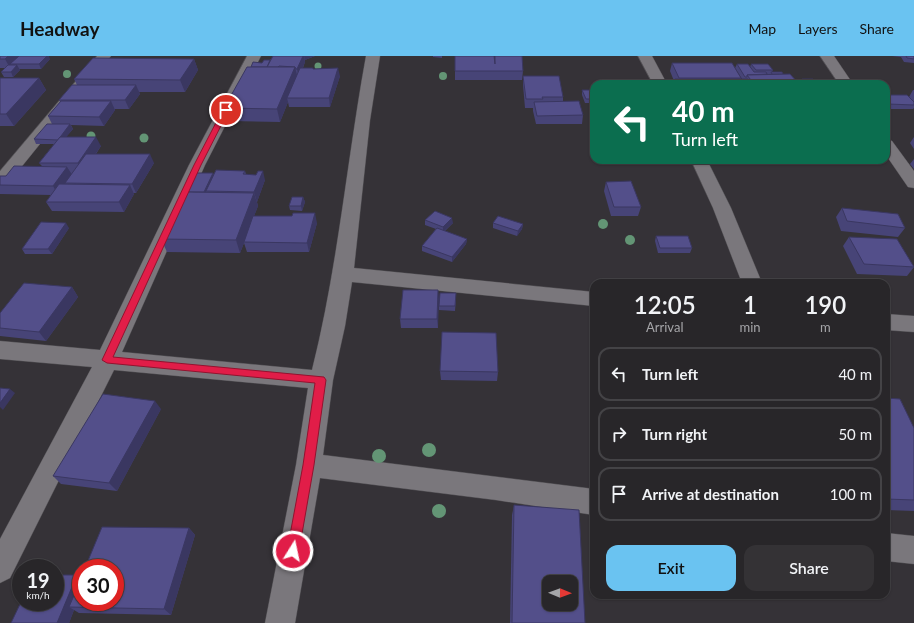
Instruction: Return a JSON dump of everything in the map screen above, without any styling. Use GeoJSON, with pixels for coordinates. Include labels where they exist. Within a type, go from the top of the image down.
{"type":"FeatureCollection","features":[{"type":"Feature","properties":{"kind":"street"},"geometry":{"type":"LineString","coordinates":[[0,182],[104,56]]}},
{"type":"Feature","properties":{"kind":"street"},"geometry":{"type":"LineString","coordinates":[[0,568],[107,360],[197,165],[254,56]]}},
{"type":"Feature","properties":{"kind":"street"},"geometry":{"type":"LineString","coordinates":[[280,623],[309,465],[321,380],[334,326],[343,274],[362,120],[373,56]]}},
{"type":"Feature","properties":{"kind":"street"},"geometry":{"type":"LineString","coordinates":[[646,56],[658,80]]}},
{"type":"Feature","properties":{"kind":"street"},"geometry":{"type":"LineString","coordinates":[[827,56],[843,80]]}},
{"type":"Feature","properties":{"kind":"street"},"geometry":{"type":"LineString","coordinates":[[890,150],[914,183]]}},
{"type":"Feature","properties":{"kind":"street"},"geometry":{"type":"LineString","coordinates":[[702,164],[722,208],[750,279]]}},
{"type":"Feature","properties":{"kind":"street"},"geometry":{"type":"LineString","coordinates":[[343,274],[590,299]]}},
{"type":"Feature","properties":{"kind":"street"},"geometry":{"type":"LineString","coordinates":[[890,322],[914,324]]}},
{"type":"Feature","properties":{"kind":"street"},"geometry":{"type":"LineString","coordinates":[[0,350],[321,380]]}},
{"type":"Feature","properties":{"kind":"street"},"geometry":{"type":"LineString","coordinates":[[309,465],[496,488],[590,501]]}},
{"type":"Feature","properties":{"kind":"street"},"geometry":{"type":"LineString","coordinates":[[890,547],[914,550]]}},
{"type":"Feature","properties":{"kind":"building"},"geometry":{"type":"Polygon","coordinates":[[[0,56],[8,56],[5,59],[0,59],[0,56]]]}},
{"type":"Feature","properties":{"kind":"building"},"geometry":{"type":"Polygon","coordinates":[[[19,56],[47,56],[39,64],[10,64],[19,56]]]}},
{"type":"Feature","properties":{"kind":"building"},"geometry":{"type":"Polygon","coordinates":[[[273,56],[303,56],[296,69],[295,67],[267,67],[273,56]]]}},
{"type":"Feature","properties":{"kind":"building"},"geometry":{"type":"Polygon","coordinates":[[[455,56],[494,56],[495,64],[495,56],[522,56],[523,71],[455,71],[455,56]]]}},
{"type":"Feature","properties":{"kind":"building"},"geometry":{"type":"Polygon","coordinates":[[[906,56],[914,56],[914,59],[907,58],[906,56]]]}},
{"type":"Feature","properties":{"kind":"building"},"geometry":{"type":"Polygon","coordinates":[[[93,58],[194,59],[180,80],[74,79],[93,58]]]}},
{"type":"Feature","properties":{"kind":"building"},"geometry":{"type":"Polygon","coordinates":[[[264,60],[270,60],[267,67],[251,67],[253,62],[262,63],[264,60]]]}},
{"type":"Feature","properties":{"kind":"building"},"geometry":{"type":"Polygon","coordinates":[[[672,63],[732,63],[741,78],[679,78],[672,63]]]}},
{"type":"Feature","properties":{"kind":"building"},"geometry":{"type":"Polygon","coordinates":[[[737,64],[748,64],[754,72],[766,72],[767,74],[747,75],[747,77],[745,77],[737,64]]]}},
{"type":"Feature","properties":{"kind":"building"},"geometry":{"type":"Polygon","coordinates":[[[751,64],[768,64],[773,70],[756,70],[751,64]]]}},
{"type":"Feature","properties":{"kind":"building"},"geometry":{"type":"Polygon","coordinates":[[[8,65],[17,65],[11,72],[1,72],[8,65]]]}},
{"type":"Feature","properties":{"kind":"building"},"geometry":{"type":"Polygon","coordinates":[[[247,67],[295,67],[277,109],[224,108],[247,67]]]}},
{"type":"Feature","properties":{"kind":"building"},"geometry":{"type":"Polygon","coordinates":[[[300,68],[338,68],[329,98],[287,98],[300,68]]]}},
{"type":"Feature","properties":{"kind":"building"},"geometry":{"type":"Polygon","coordinates":[[[771,72],[782,72],[783,74],[772,74],[771,72]]]}},
{"type":"Feature","properties":{"kind":"building"},"geometry":{"type":"Polygon","coordinates":[[[790,74],[795,80],[751,80],[747,75],[790,74]]]}},
{"type":"Feature","properties":{"kind":"building"},"geometry":{"type":"Polygon","coordinates":[[[523,76],[559,76],[563,97],[526,99],[523,76]]]}},
{"type":"Feature","properties":{"kind":"building"},"geometry":{"type":"Polygon","coordinates":[[[0,78],[39,78],[6,114],[0,114],[0,78]]]}},
{"type":"Feature","properties":{"kind":"building"},"geometry":{"type":"Polygon","coordinates":[[[675,79],[749,80],[675,80],[675,79]]]}},
{"type":"Feature","properties":{"kind":"building"},"geometry":{"type":"Polygon","coordinates":[[[802,79],[814,80],[803,80],[802,79]]]}},
{"type":"Feature","properties":{"kind":"building"},"geometry":{"type":"Polygon","coordinates":[[[72,85],[136,85],[125,100],[59,100],[72,85]]]}},
{"type":"Feature","properties":{"kind":"building"},"geometry":{"type":"Polygon","coordinates":[[[582,90],[590,90],[590,99],[586,99],[582,90]]]}},
{"type":"Feature","properties":{"kind":"building"},"geometry":{"type":"Polygon","coordinates":[[[890,95],[907,95],[914,102],[914,105],[890,104],[890,95]]]}},
{"type":"Feature","properties":{"kind":"building"},"geometry":{"type":"Polygon","coordinates":[[[61,101],[111,101],[99,117],[48,116],[61,101]]]}},
{"type":"Feature","properties":{"kind":"building"},"geometry":{"type":"Polygon","coordinates":[[[579,101],[583,115],[537,116],[534,102],[579,101]]]}},
{"type":"Feature","properties":{"kind":"building"},"geometry":{"type":"Polygon","coordinates":[[[47,124],[70,124],[58,140],[34,139],[47,124]]]}},
{"type":"Feature","properties":{"kind":"building"},"geometry":{"type":"Polygon","coordinates":[[[60,137],[96,137],[78,163],[39,163],[60,137]]]}},
{"type":"Feature","properties":{"kind":"building"},"geometry":{"type":"Polygon","coordinates":[[[86,154],[150,154],[132,184],[65,183],[86,154]]]}},
{"type":"Feature","properties":{"kind":"building"},"geometry":{"type":"Polygon","coordinates":[[[14,166],[67,167],[53,186],[0,185],[0,176],[6,176],[14,166]]]}},
{"type":"Feature","properties":{"kind":"building"},"geometry":{"type":"Polygon","coordinates":[[[216,170],[245,171],[243,174],[256,175],[258,171],[263,171],[254,192],[206,191],[216,170]]]}},
{"type":"Feature","properties":{"kind":"building"},"geometry":{"type":"Polygon","coordinates":[[[195,173],[213,173],[204,192],[185,192],[183,195],[195,173]]]}},
{"type":"Feature","properties":{"kind":"building"},"geometry":{"type":"Polygon","coordinates":[[[631,181],[641,207],[614,207],[606,182],[631,181]]]}},
{"type":"Feature","properties":{"kind":"building"},"geometry":{"type":"Polygon","coordinates":[[[59,184],[130,185],[119,202],[46,202],[59,184]]]}},
{"type":"Feature","properties":{"kind":"building"},"geometry":{"type":"Polygon","coordinates":[[[185,192],[254,193],[236,240],[161,239],[185,192]]]}},
{"type":"Feature","properties":{"kind":"building"},"geometry":{"type":"Polygon","coordinates":[[[292,197],[303,197],[301,206],[289,206],[292,197]]]}},
{"type":"Feature","properties":{"kind":"building"},"geometry":{"type":"Polygon","coordinates":[[[842,208],[898,214],[905,228],[847,221],[842,208]]]}},
{"type":"Feature","properties":{"kind":"building"},"geometry":{"type":"Polygon","coordinates":[[[435,211],[452,218],[443,227],[425,220],[435,211]]]}},
{"type":"Feature","properties":{"kind":"building"},"geometry":{"type":"Polygon","coordinates":[[[293,213],[315,213],[307,243],[244,242],[253,216],[292,216],[293,213]]]}},
{"type":"Feature","properties":{"kind":"building"},"geometry":{"type":"Polygon","coordinates":[[[498,216],[523,224],[518,231],[493,223],[498,216]]]}},
{"type":"Feature","properties":{"kind":"building"},"geometry":{"type":"Polygon","coordinates":[[[41,222],[66,223],[48,249],[22,249],[41,222]]]}},
{"type":"Feature","properties":{"kind":"building"},"geometry":{"type":"Polygon","coordinates":[[[437,228],[467,239],[452,257],[422,246],[437,228]]]}},
{"type":"Feature","properties":{"kind":"building"},"geometry":{"type":"Polygon","coordinates":[[[656,236],[688,236],[692,248],[660,248],[656,236]]]}},
{"type":"Feature","properties":{"kind":"building"},"geometry":{"type":"Polygon","coordinates":[[[849,237],[897,239],[914,267],[864,264],[849,237]]]}},
{"type":"Feature","properties":{"kind":"building"},"geometry":{"type":"Polygon","coordinates":[[[24,283],[72,287],[39,332],[0,328],[0,313],[24,283]]]}},
{"type":"Feature","properties":{"kind":"building"},"geometry":{"type":"Polygon","coordinates":[[[403,290],[438,290],[437,319],[400,319],[403,290]]]}},
{"type":"Feature","properties":{"kind":"building"},"geometry":{"type":"Polygon","coordinates":[[[440,293],[456,293],[455,306],[439,306],[440,293]]]}},
{"type":"Feature","properties":{"kind":"building"},"geometry":{"type":"Polygon","coordinates":[[[442,332],[496,333],[498,372],[440,371],[442,332]]]}},
{"type":"Feature","properties":{"kind":"building"},"geometry":{"type":"Polygon","coordinates":[[[0,388],[10,389],[0,403],[0,388]]]}},
{"type":"Feature","properties":{"kind":"building"},"geometry":{"type":"Polygon","coordinates":[[[103,394],[155,401],[109,483],[53,476],[103,394]]]}},
{"type":"Feature","properties":{"kind":"building"},"geometry":{"type":"Polygon","coordinates":[[[890,398],[900,399],[914,428],[914,500],[890,499],[890,398]]]}},
{"type":"Feature","properties":{"kind":"building"},"geometry":{"type":"Polygon","coordinates":[[[514,505],[579,510],[585,623],[512,623],[514,505]]]}},
{"type":"Feature","properties":{"kind":"building"},"geometry":{"type":"Polygon","coordinates":[[[102,527],[189,528],[164,609],[124,608],[124,559],[89,559],[102,527]]]}},
{"type":"Feature","properties":{"kind":"building"},"geometry":{"type":"Polygon","coordinates":[[[64,575],[72,575],[72,587],[64,606],[64,575]]]}},
{"type":"Feature","properties":{"kind":"building"},"geometry":{"type":"Polygon","coordinates":[[[72,600],[72,607],[69,607],[72,600]]]}},
{"type":"Feature","properties":{"kind":"building"},"geometry":{"type":"Polygon","coordinates":[[[17,611],[62,611],[57,623],[11,623],[17,611]]]}},
{"type":"Feature","properties":{"kind":"route"},"geometry":{"type":"LineString","coordinates":[[226,110],[197,165],[107,360],[321,380],[309,465],[293,551]]}}]}
